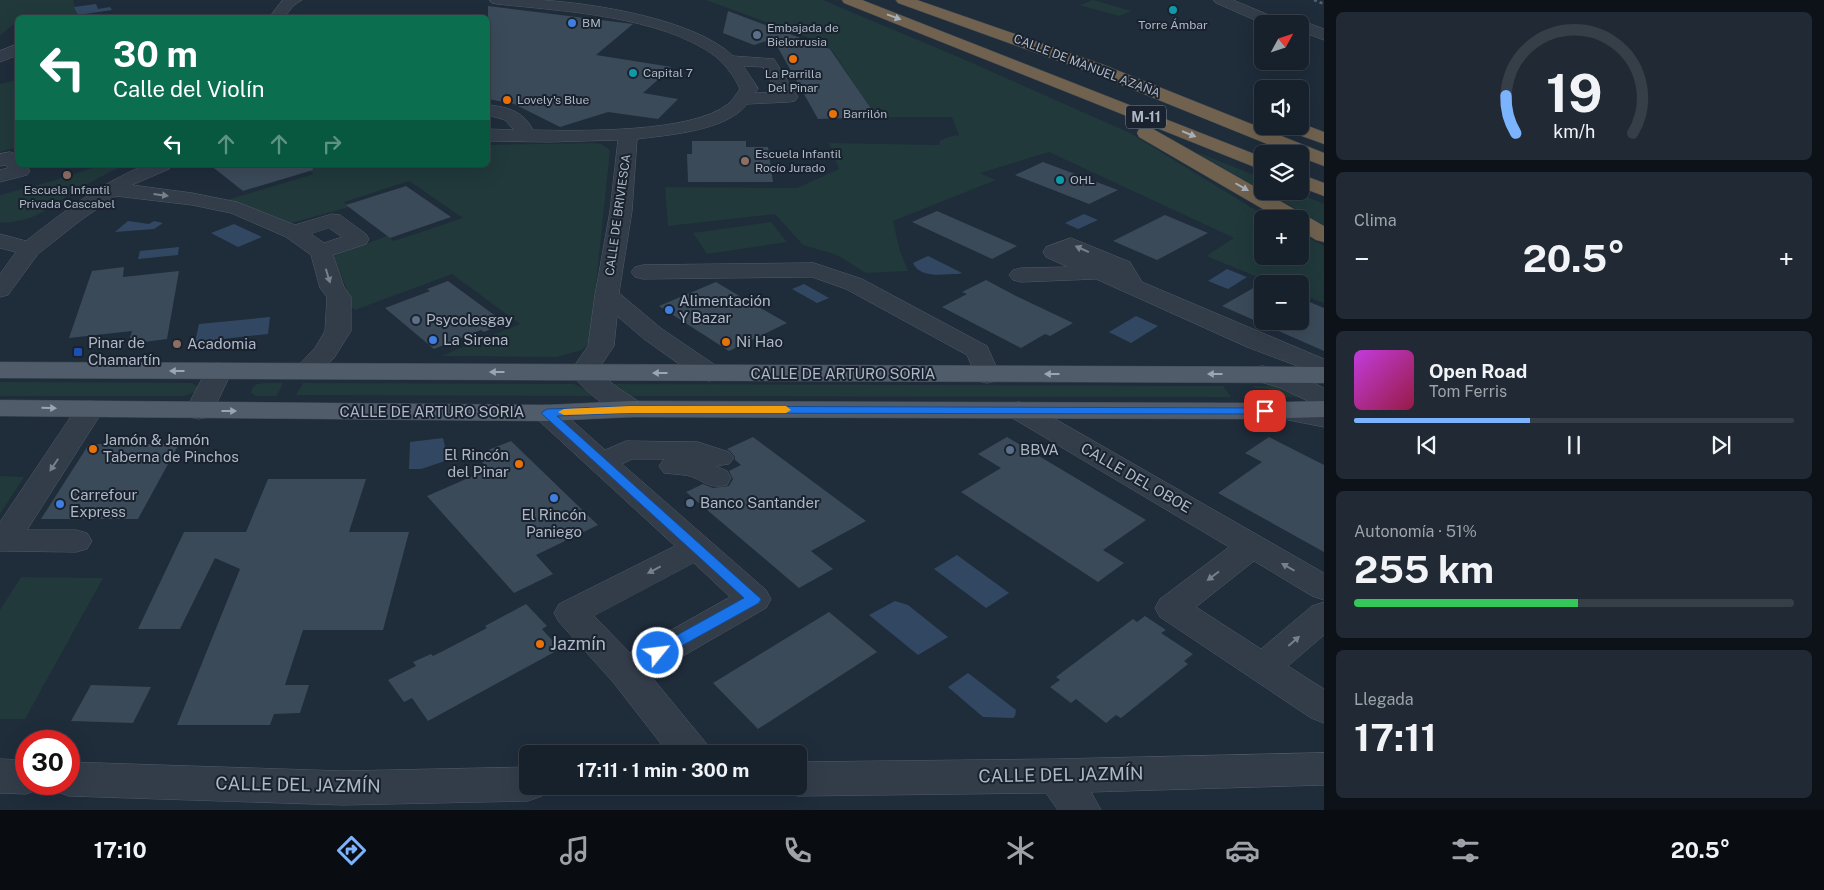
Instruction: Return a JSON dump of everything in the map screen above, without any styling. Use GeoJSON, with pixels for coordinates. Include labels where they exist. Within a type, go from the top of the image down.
{"type":"FeatureCollection","features":[{"type":"Feature","properties":{"kind":"highway","name":"CALLE DE MANUEL AZAÑA"},"geometry":{"type":"LineString","coordinates":[[848,0],[1030,70],[1254,161]]}},
{"type":"Feature","properties":{"kind":"highway","name":"CALLE DE MANUEL AZAÑA"},"geometry":{"type":"LineString","coordinates":[[913,1],[1098,69],[1324,160]]}},
{"type":"Feature","properties":{"kind":"highway"},"geometry":{"type":"LineString","coordinates":[[913,1],[1206,95]]}},
{"type":"Feature","properties":{"kind":"highway"},"geometry":{"type":"LineString","coordinates":[[1098,69],[1132,76],[1254,118]]}},
{"type":"Feature","properties":{"kind":"highway"},"geometry":{"type":"LineString","coordinates":[[1030,70],[1168,145],[1280,210]]}},
{"type":"Feature","properties":{"kind":"highway"},"geometry":{"type":"LineString","coordinates":[[1309,132],[1324,138]]}},
{"type":"Feature","properties":{"kind":"highway"},"geometry":{"type":"LineString","coordinates":[[1304,135],[1324,142]]}},
{"type":"Feature","properties":{"kind":"highway"},"geometry":{"type":"LineString","coordinates":[[1309,184],[1324,190]]}},
{"type":"Feature","properties":{"kind":"highway"},"geometry":{"type":"LineString","coordinates":[[1309,226],[1324,235]]}},
{"type":"Feature","properties":{"kind":"main road","name":"CALLE DE ARTURO SORIA"},"geometry":{"type":"LineString","coordinates":[[0,370],[1324,375]]}},
{"type":"Feature","properties":{"kind":"main road","name":"CALLE DE ARTURO SORIA"},"geometry":{"type":"LineString","coordinates":[[0,408],[547,413],[630,409],[1279,411],[1324,409]]}},
{"type":"Feature","properties":{"kind":"street"},"geometry":{"type":"LineString","coordinates":[[490,136],[628,135],[683,129],[718,117],[739,106],[746,99],[749,89],[740,71],[717,50],[687,35],[594,5],[497,0]]}},
{"type":"Feature","properties":{"kind":"street"},"geometry":{"type":"LineString","coordinates":[[1221,0],[1257,15]]}},
{"type":"Feature","properties":{"kind":"street"},"geometry":{"type":"LineString","coordinates":[[1241,0],[1277,15]]}},
{"type":"Feature","properties":{"kind":"street"},"geometry":{"type":"LineString","coordinates":[[279,15],[291,1]]}},
{"type":"Feature","properties":{"kind":"street"},"geometry":{"type":"LineString","coordinates":[[1309,29],[1324,35]]}},
{"type":"Feature","properties":{"kind":"street"},"geometry":{"type":"LineString","coordinates":[[1309,37],[1324,43]]}},
{"type":"Feature","properties":{"kind":"street"},"geometry":{"type":"LineString","coordinates":[[0,47],[15,42]]}},
{"type":"Feature","properties":{"kind":"street"},"geometry":{"type":"LineString","coordinates":[[0,57],[15,51]]}},
{"type":"Feature","properties":{"kind":"street"},"geometry":{"type":"LineString","coordinates":[[729,61],[768,62],[789,96],[746,99]]}},
{"type":"Feature","properties":{"kind":"street"},"geometry":{"type":"LineString","coordinates":[[490,110],[508,113],[521,122],[526,136]]}},
{"type":"Feature","properties":{"kind":"street","name":"CALLE DE BRIVIESCA"},"geometry":{"type":"LineString","coordinates":[[583,372],[601,346],[622,203],[628,135]]}},
{"type":"Feature","properties":{"kind":"street"},"geometry":{"type":"LineString","coordinates":[[0,160],[10,158],[15,164]]}},
{"type":"Feature","properties":{"kind":"street"},"geometry":{"type":"LineString","coordinates":[[0,176],[20,171],[17,167]]}},
{"type":"Feature","properties":{"kind":"street"},"geometry":{"type":"LineString","coordinates":[[0,290],[30,249],[73,215],[126,180],[157,167]]}},
{"type":"Feature","properties":{"kind":"street"},"geometry":{"type":"LineString","coordinates":[[112,189],[192,199],[237,208],[294,232],[321,252],[332,288],[339,297],[338,332],[324,353],[306,371]]}},
{"type":"Feature","properties":{"kind":"street"},"geometry":{"type":"LineString","coordinates":[[294,232],[332,220],[358,239],[321,252]]}},
{"type":"Feature","properties":{"kind":"street"},"geometry":{"type":"LineString","coordinates":[[0,241],[30,249]]}},
{"type":"Feature","properties":{"kind":"street"},"geometry":{"type":"LineString","coordinates":[[1132,287],[1122,267],[1071,244],[1054,252],[1132,287],[1257,342],[1324,368]]}},
{"type":"Feature","properties":{"kind":"street"},"geometry":{"type":"LineString","coordinates":[[642,272],[814,270],[854,284],[978,351],[987,374]]}},
{"type":"Feature","properties":{"kind":"street"},"geometry":{"type":"LineString","coordinates":[[1020,275],[1101,273]]}},
{"type":"Feature","properties":{"kind":"street","name":"CALLE DE BRIVIESCA"},"geometry":{"type":"LineString","coordinates":[[607,295],[653,334],[708,373]]}},
{"type":"Feature","properties":{"kind":"street"},"geometry":{"type":"LineString","coordinates":[[601,346],[634,334],[653,334]]}},
{"type":"Feature","properties":{"kind":"street"},"geometry":{"type":"LineString","coordinates":[[1257,342],[1264,349],[1265,363],[1258,374]]}},
{"type":"Feature","properties":{"kind":"street"},"geometry":{"type":"LineString","coordinates":[[199,411],[219,370]]}},
{"type":"Feature","properties":{"kind":"street"},"geometry":{"type":"LineString","coordinates":[[583,372],[608,394],[630,409]]}},
{"type":"Feature","properties":{"kind":"street","name":"CALLE DE ARTURO SORIA"},"geometry":{"type":"LineString","coordinates":[[1258,374],[1290,382],[1324,398]]}},
{"type":"Feature","properties":{"kind":"street"},"geometry":{"type":"LineString","coordinates":[[2,540],[90,409]]}},
{"type":"Feature","properties":{"kind":"street","name":"CALLE DEL OBOE"},"geometry":{"type":"LineString","coordinates":[[1019,410],[1324,588]]}},
{"type":"Feature","properties":{"kind":"street"},"geometry":{"type":"LineString","coordinates":[[1279,411],[1311,415],[1324,419]]}},
{"type":"Feature","properties":{"kind":"street"},"geometry":{"type":"LineString","coordinates":[[547,413],[754,599],[626,672]]}},
{"type":"Feature","properties":{"kind":"street"},"geometry":{"type":"LineString","coordinates":[[612,471],[647,466],[681,465],[718,468]]}},
{"type":"Feature","properties":{"kind":"street"},"geometry":{"type":"LineString","coordinates":[[2,540],[76,541]]}},
{"type":"Feature","properties":{"kind":"street"},"geometry":{"type":"LineString","coordinates":[[1252,546],[1172,608],[1324,708]]}},
{"type":"Feature","properties":{"kind":"street"},"geometry":{"type":"LineString","coordinates":[[685,745],[626,672],[571,613],[697,548]]}},
{"type":"Feature","properties":{"kind":"street"},"geometry":{"type":"LineString","coordinates":[[1264,667],[1324,615]]}},
{"type":"Feature","properties":{"kind":"street","name":"CALLE DEL JAZMÍN"},"geometry":{"type":"LineString","coordinates":[[807,779],[1056,776],[1324,769]]}},
{"type":"Feature","properties":{"kind":"street"},"geometry":{"type":"LineString","coordinates":[[0,776],[15,777]]}},
{"type":"Feature","properties":{"kind":"street"},"geometry":{"type":"LineString","coordinates":[[1056,776],[1081,810]]}},
{"type":"Feature","properties":{"kind":"street","name":"CALLE DEL JAZMÍN"},"geometry":{"type":"LineString","coordinates":[[80,780],[344,799],[519,785]]}},
{"type":"Feature","properties":{"kind":"green space"},"geometry":{"type":"Polygon","coordinates":[[[0,0],[73,0],[78,15],[15,15],[15,24],[0,35],[0,0]]]}},
{"type":"Feature","properties":{"kind":"green space"},"geometry":{"type":"Polygon","coordinates":[[[706,0],[823,0],[963,59],[1130,133],[1255,210],[1254,265],[1309,265],[1309,238],[1324,246],[1324,303],[1309,297],[1309,275],[1254,275],[1206,256],[1234,238],[1049,152],[980,173],[996,180],[893,221],[899,248],[908,271],[866,273],[837,255],[803,245],[775,214],[668,226],[665,187],[797,188],[839,169],[829,143],[939,145],[940,141],[948,137],[959,135],[952,117],[876,117],[832,50],[810,38],[706,0]]]}},
{"type":"Feature","properties":{"kind":"green space"},"geometry":{"type":"Polygon","coordinates":[[[1093,0],[1132,11],[1119,16],[1079,5],[1093,0]]]}},
{"type":"Feature","properties":{"kind":"green space"},"geometry":{"type":"Polygon","coordinates":[[[15,80],[15,148],[0,152],[0,84],[15,80]]]}},
{"type":"Feature","properties":{"kind":"green space"},"geometry":{"type":"Polygon","coordinates":[[[592,143],[601,144],[610,150],[590,342],[582,350],[556,357],[441,356],[520,324],[452,274],[355,310],[350,306],[347,290],[333,256],[387,236],[394,241],[463,218],[409,181],[344,202],[349,207],[291,223],[227,200],[314,174],[305,167],[490,167],[490,145],[592,143]]]}},
{"type":"Feature","properties":{"kind":"green space"},"geometry":{"type":"Polygon","coordinates":[[[1196,152],[1254,175],[1254,185],[1196,152]]]}},
{"type":"Feature","properties":{"kind":"green space"},"geometry":{"type":"Polygon","coordinates":[[[95,167],[121,167],[70,194],[38,215],[22,220],[0,223],[0,195],[95,167]]]}},
{"type":"Feature","properties":{"kind":"green space"},"geometry":{"type":"Polygon","coordinates":[[[1309,198],[1324,204],[1324,225],[1309,216],[1309,210],[1298,210],[1281,200],[1309,200],[1309,198]]]}},
{"type":"Feature","properties":{"kind":"green space"},"geometry":{"type":"Polygon","coordinates":[[[771,222],[787,242],[707,254],[693,233],[771,222]]]}},
{"type":"Feature","properties":{"kind":"green space"},"geometry":{"type":"Polygon","coordinates":[[[0,382],[192,383],[198,387],[195,392],[184,396],[0,396],[0,382]]]}},
{"type":"Feature","properties":{"kind":"green space"},"geometry":{"type":"Polygon","coordinates":[[[283,383],[277,396],[256,396],[251,393],[252,388],[257,384],[283,383]]]}},
{"type":"Feature","properties":{"kind":"green space"},"geometry":{"type":"Polygon","coordinates":[[[303,383],[574,384],[598,396],[296,395],[303,383]]]}},
{"type":"Feature","properties":{"kind":"green space"},"geometry":{"type":"Polygon","coordinates":[[[612,384],[1223,386],[1231,397],[630,396],[612,384]]]}},
{"type":"Feature","properties":{"kind":"green space"},"geometry":{"type":"Polygon","coordinates":[[[1253,386],[1284,386],[1310,397],[1276,397],[1268,389],[1255,388],[1253,386]]]}},
{"type":"Feature","properties":{"kind":"green space"},"geometry":{"type":"Polygon","coordinates":[[[0,476],[24,477],[0,514],[0,476]]]}},
{"type":"Feature","properties":{"kind":"green space"},"geometry":{"type":"Polygon","coordinates":[[[21,577],[103,578],[25,719],[0,719],[0,610],[21,577]]]}},
{"type":"Feature","properties":{"kind":"water"},"geometry":{"type":"Polygon","coordinates":[[[96,4],[98,9],[110,7],[112,10],[78,15],[74,7],[96,4]]]}},
{"type":"Feature","properties":{"kind":"water"},"geometry":{"type":"Polygon","coordinates":[[[1084,214],[1098,220],[1078,229],[1065,223],[1084,214]]]}},
{"type":"Feature","properties":{"kind":"water"},"geometry":{"type":"Polygon","coordinates":[[[128,221],[149,224],[154,221],[163,223],[154,229],[115,232],[128,221]]]}},
{"type":"Feature","properties":{"kind":"water"},"geometry":{"type":"Polygon","coordinates":[[[234,224],[262,237],[238,247],[211,233],[234,224]]]}},
{"type":"Feature","properties":{"kind":"water"},"geometry":{"type":"Polygon","coordinates":[[[179,247],[178,255],[138,259],[140,251],[179,247]]]}},
{"type":"Feature","properties":{"kind":"water"},"geometry":{"type":"Polygon","coordinates":[[[928,256],[962,273],[927,274],[916,268],[913,263],[928,256]]]}},
{"type":"Feature","properties":{"kind":"water"},"geometry":{"type":"Polygon","coordinates":[[[1227,269],[1247,277],[1228,289],[1208,281],[1227,269]]]}},
{"type":"Feature","properties":{"kind":"water"},"geometry":{"type":"Polygon","coordinates":[[[804,284],[829,298],[817,303],[792,289],[804,284]]]}},
{"type":"Feature","properties":{"kind":"water"},"geometry":{"type":"Polygon","coordinates":[[[1136,316],[1158,326],[1131,343],[1109,332],[1136,316]]]}},
{"type":"Feature","properties":{"kind":"water"},"geometry":{"type":"Polygon","coordinates":[[[270,317],[268,334],[195,342],[199,324],[270,317]]]}},
{"type":"Feature","properties":{"kind":"water"},"geometry":{"type":"Polygon","coordinates":[[[443,438],[448,460],[421,469],[409,469],[410,442],[443,438]]]}},
{"type":"Feature","properties":{"kind":"water"},"geometry":{"type":"Polygon","coordinates":[[[957,555],[1009,593],[986,608],[934,569],[957,555]]]}},
{"type":"Feature","properties":{"kind":"water"},"geometry":{"type":"Polygon","coordinates":[[[895,601],[908,605],[948,637],[918,655],[869,615],[895,601]]]}},
{"type":"Feature","properties":{"kind":"water"},"geometry":{"type":"Polygon","coordinates":[[[968,673],[1016,710],[1015,716],[1013,718],[983,717],[948,687],[968,673]]]}},
{"type":"Feature","properties":{"kind":"building"},"geometry":{"type":"Polygon","coordinates":[[[488,6],[633,24],[596,55],[672,67],[643,93],[678,99],[658,119],[608,112],[560,127],[514,104],[490,99],[490,15],[488,15],[488,6]]]}},
{"type":"Feature","properties":{"kind":"building"},"geometry":{"type":"Polygon","coordinates":[[[728,11],[830,49],[874,113],[851,114],[853,118],[818,119],[773,39],[754,45],[723,33],[728,11]]]}},
{"type":"Feature","properties":{"kind":"building"},"geometry":{"type":"Polygon","coordinates":[[[692,141],[746,141],[746,147],[768,147],[773,182],[688,182],[687,154],[692,154],[692,141]]]}},
{"type":"Feature","properties":{"kind":"building","name":"OHL"},"geometry":{"type":"Polygon","coordinates":[[[1043,162],[1118,190],[1089,204],[1015,175],[1043,162]]]}},
{"type":"Feature","properties":{"kind":"building"},"geometry":{"type":"Polygon","coordinates":[[[213,167],[312,167],[313,170],[243,191],[213,167]]]}},
{"type":"Feature","properties":{"kind":"building"},"geometry":{"type":"Polygon","coordinates":[[[406,186],[451,217],[390,238],[346,205],[406,186]]]}},
{"type":"Feature","properties":{"kind":"building"},"geometry":{"type":"Polygon","coordinates":[[[937,211],[1017,246],[992,259],[912,222],[937,211]]]}},
{"type":"Feature","properties":{"kind":"building"},"geometry":{"type":"Polygon","coordinates":[[[1165,215],[1208,233],[1157,260],[1113,241],[1165,215]]]}},
{"type":"Feature","properties":{"kind":"building"},"geometry":{"type":"Polygon","coordinates":[[[124,267],[123,277],[179,271],[167,339],[128,344],[132,331],[69,338],[92,271],[124,267]]]}},
{"type":"Feature","properties":{"kind":"building"},"geometry":{"type":"Polygon","coordinates":[[[986,280],[1073,323],[1050,336],[1045,334],[1021,348],[942,307],[967,294],[962,292],[986,280]]]}},
{"type":"Feature","properties":{"kind":"building"},"geometry":{"type":"Polygon","coordinates":[[[448,281],[505,323],[484,332],[481,330],[434,349],[385,308],[430,291],[427,289],[448,281]]]}},
{"type":"Feature","properties":{"kind":"building"},"geometry":{"type":"Polygon","coordinates":[[[716,282],[787,323],[729,351],[659,306],[716,282]]]}},
{"type":"Feature","properties":{"kind":"building"},"geometry":{"type":"Polygon","coordinates":[[[1254,288],[1254,320],[1222,306],[1254,288]]]}},
{"type":"Feature","properties":{"kind":"building"},"geometry":{"type":"Polygon","coordinates":[[[1309,302],[1324,308],[1324,351],[1276,330],[1309,330],[1309,302]]]}},
{"type":"Feature","properties":{"kind":"building"},"geometry":{"type":"Polygon","coordinates":[[[753,437],[866,521],[811,551],[833,569],[799,588],[686,492],[703,484],[713,488],[729,486],[733,479],[729,471],[741,465],[727,449],[753,437]]]}},
{"type":"Feature","properties":{"kind":"building"},"geometry":{"type":"Polygon","coordinates":[[[1007,437],[1146,520],[1103,550],[1124,563],[1098,582],[961,492],[1001,468],[978,454],[1007,437]]]}},
{"type":"Feature","properties":{"kind":"building"},"geometry":{"type":"Polygon","coordinates":[[[1269,437],[1324,465],[1324,552],[1218,493],[1262,462],[1245,453],[1269,437]]]}},
{"type":"Feature","properties":{"kind":"building"},"geometry":{"type":"Polygon","coordinates":[[[511,441],[598,525],[536,555],[553,574],[514,593],[427,496],[489,469],[475,455],[511,441]]]}},
{"type":"Feature","properties":{"kind":"building"},"geometry":{"type":"Polygon","coordinates":[[[89,444],[179,444],[138,519],[41,519],[89,444]]]}},
{"type":"Feature","properties":{"kind":"building"},"geometry":{"type":"Polygon","coordinates":[[[268,479],[366,479],[349,532],[409,532],[383,630],[303,630],[285,685],[309,685],[300,713],[274,714],[270,725],[177,725],[240,569],[215,558],[180,629],[138,629],[184,532],[246,532],[268,479]]]}},
{"type":"Feature","properties":{"kind":"building"},"geometry":{"type":"Polygon","coordinates":[[[526,604],[547,626],[542,629],[560,649],[428,721],[412,698],[404,702],[388,680],[416,666],[413,662],[445,650],[487,628],[485,626],[526,604]]]}},
{"type":"Feature","properties":{"kind":"building"},"geometry":{"type":"Polygon","coordinates":[[[829,612],[877,652],[758,729],[713,683],[829,612]]]}},
{"type":"Feature","properties":{"kind":"building"},"geometry":{"type":"Polygon","coordinates":[[[1145,616],[1166,630],[1161,633],[1193,654],[1184,661],[1188,664],[1121,718],[1116,715],[1106,723],[1076,699],[1071,703],[1050,687],[1060,680],[1056,677],[1133,619],[1137,622],[1145,616]]]}},
{"type":"Feature","properties":{"kind":"building"},"geometry":{"type":"Polygon","coordinates":[[[91,685],[151,687],[133,723],[71,721],[91,685]]]}},
{"type":"Feature","properties":{"kind":"railway"},"geometry":{"type":"LineString","coordinates":[[1314,0],[1324,4]]}},
{"type":"Feature","properties":{"kind":"slow traffic"},"geometry":{"type":"LineString","coordinates":[[564,412],[630,409],[786,410]]}},
{"type":"Feature","properties":{"kind":"place","name":"Torre Ámbar"},"geometry":{"type":"Point","coordinates":[1173,10]}},
{"type":"Feature","properties":{"kind":"place","name":"BM"},"geometry":{"type":"Point","coordinates":[572,23]}},
{"type":"Feature","properties":{"kind":"place","name":"Embajada de Bielorrusia"},"geometry":{"type":"Point","coordinates":[757,35]}},
{"type":"Feature","properties":{"kind":"place","name":"La Parrilla Del Pinar"},"geometry":{"type":"Point","coordinates":[793,59]}},
{"type":"Feature","properties":{"kind":"place","name":"Capital 7"},"geometry":{"type":"Point","coordinates":[633,73]}},
{"type":"Feature","properties":{"kind":"place","name":"Lovely's Blue"},"geometry":{"type":"Point","coordinates":[507,100]}},
{"type":"Feature","properties":{"kind":"place","name":"Barrilón"},"geometry":{"type":"Point","coordinates":[833,114]}},
{"type":"Feature","properties":{"kind":"place","name":"Escuela Infantil Rocío Jurado"},"geometry":{"type":"Point","coordinates":[745,161]}},
{"type":"Feature","properties":{"kind":"place","name":"Escuela Infantil Privada Cascabel"},"geometry":{"type":"Point","coordinates":[67,175]}},
{"type":"Feature","properties":{"kind":"place","name":"OHL"},"geometry":{"type":"Point","coordinates":[1060,180]}},
{"type":"Feature","properties":{"kind":"place","name":"Alimentación Y Bazar"},"geometry":{"type":"Point","coordinates":[669,310]}},
{"type":"Feature","properties":{"kind":"place","name":"Psycolesgay"},"geometry":{"type":"Point","coordinates":[416,320]}},
{"type":"Feature","properties":{"kind":"place","name":"La Sirena"},"geometry":{"type":"Point","coordinates":[433,340]}},
{"type":"Feature","properties":{"kind":"place","name":"Ni Hao"},"geometry":{"type":"Point","coordinates":[726,342]}},
{"type":"Feature","properties":{"kind":"place","name":"Acadomia"},"geometry":{"type":"Point","coordinates":[177,344]}},
{"type":"Feature","properties":{"kind":"place","name":"Pinar de Chamartín"},"geometry":{"type":"Point","coordinates":[78,352]}},
{"type":"Feature","properties":{"kind":"place","name":"Jamón & Jamón Taberna de Pinchos"},"geometry":{"type":"Point","coordinates":[93,449]}},
{"type":"Feature","properties":{"kind":"place","name":"BBVA"},"geometry":{"type":"Point","coordinates":[1010,450]}},
{"type":"Feature","properties":{"kind":"place","name":"El Rincón del Pinar"},"geometry":{"type":"Point","coordinates":[519,464]}},
{"type":"Feature","properties":{"kind":"place","name":"El Rincón Paniego"},"geometry":{"type":"Point","coordinates":[554,498]}},
{"type":"Feature","properties":{"kind":"place","name":"Banco Santander"},"geometry":{"type":"Point","coordinates":[690,503]}},
{"type":"Feature","properties":{"kind":"place","name":"Carrefour Express"},"geometry":{"type":"Point","coordinates":[60,504]}},
{"type":"Feature","properties":{"kind":"place","name":"Jazmín"},"geometry":{"type":"Point","coordinates":[540,644]}},
{"type":"Feature","properties":{"kind":"route"},"geometry":{"type":"LineString","coordinates":[[658,653],[754,599],[547,413],[630,409],[1265,411]]}}]}
